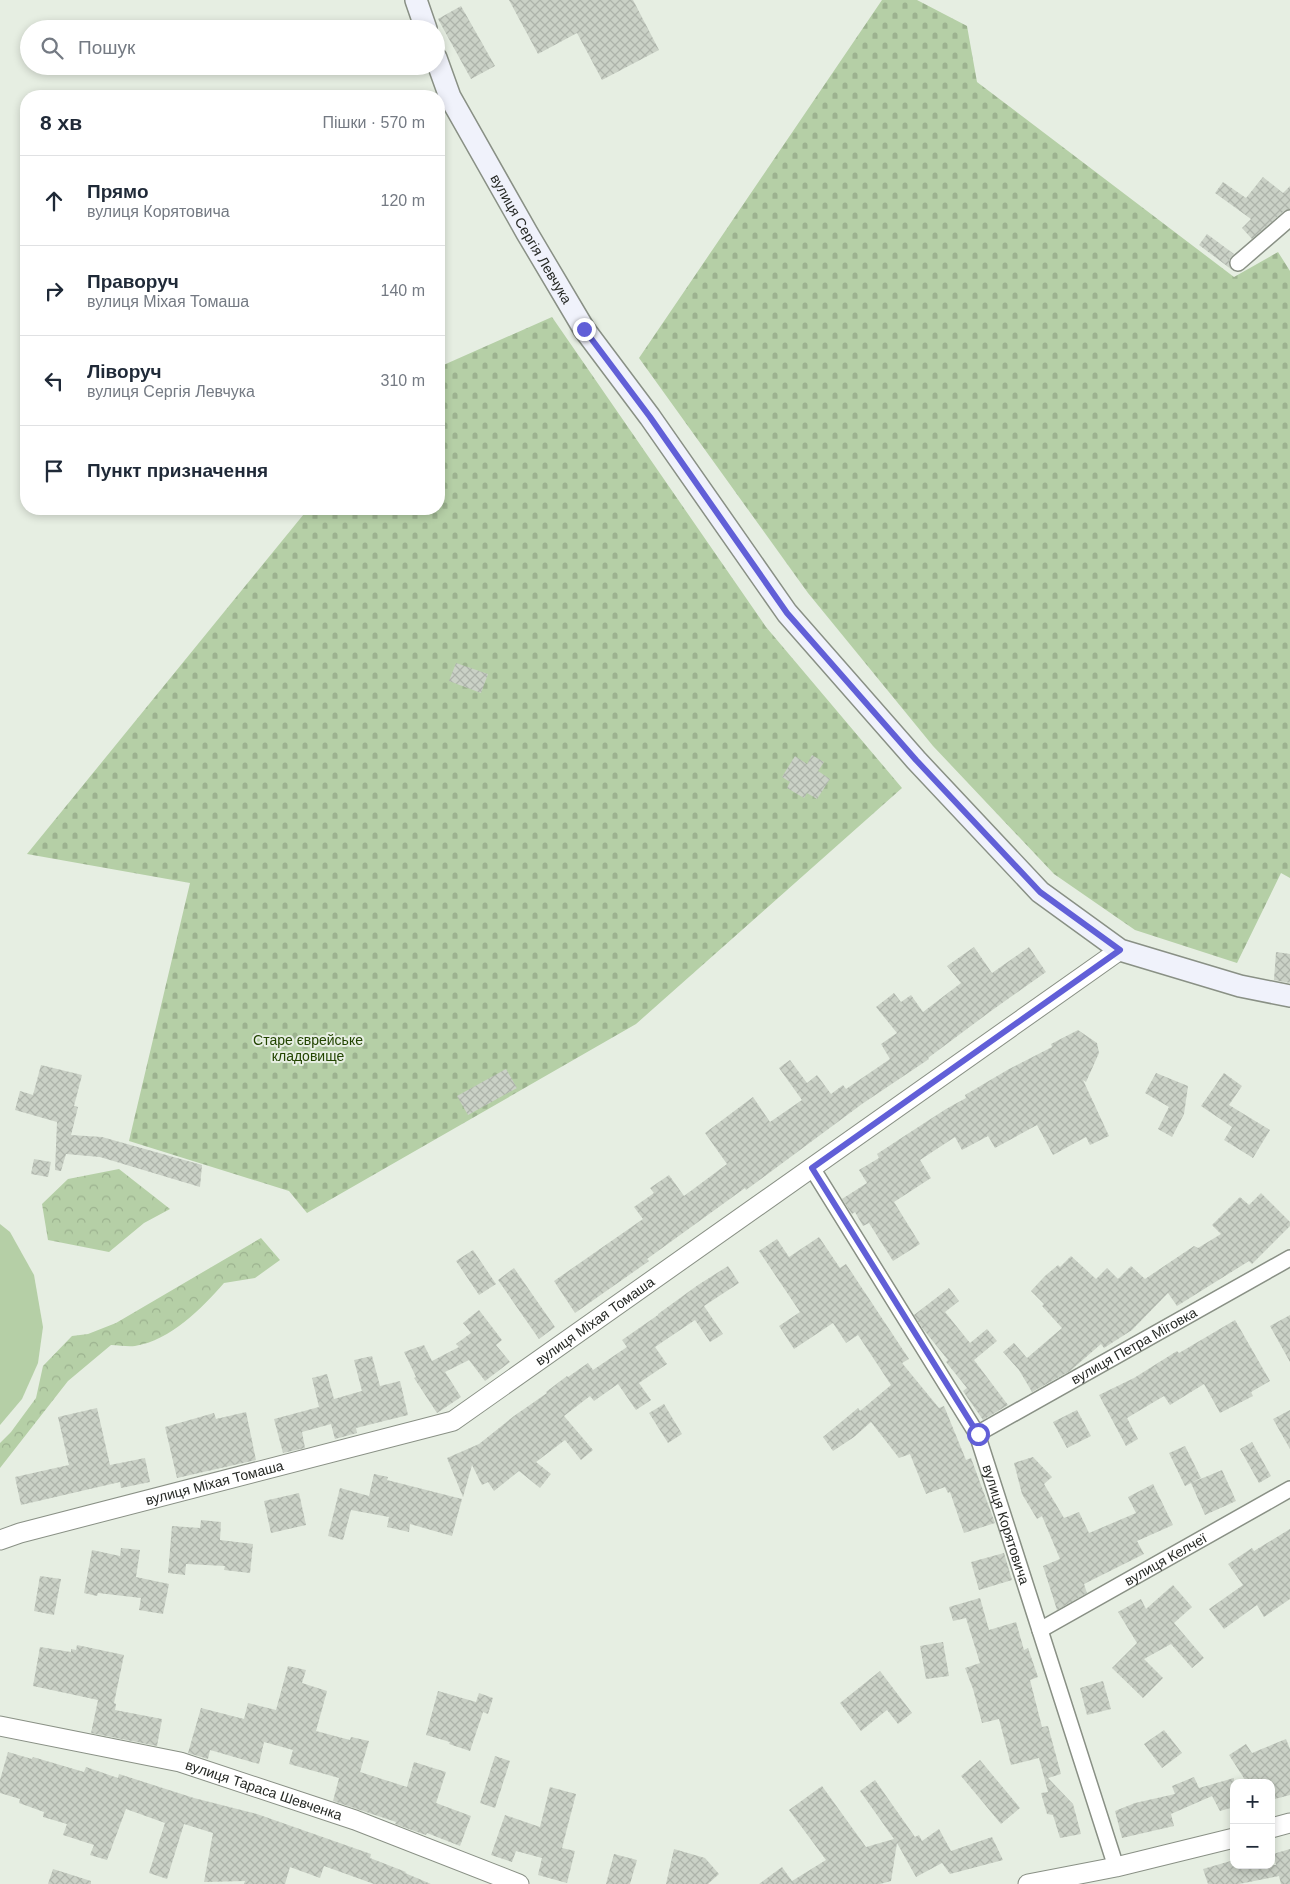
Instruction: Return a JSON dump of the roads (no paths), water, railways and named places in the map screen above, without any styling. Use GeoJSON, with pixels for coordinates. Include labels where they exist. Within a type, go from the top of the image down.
{"type":"FeatureCollection","features":[{"type":"Feature","properties":{"kind":"main road"},"geometry":{"type":"LineString","coordinates":[[416,0],[423,20]]}},
{"type":"Feature","properties":{"kind":"main road","name":"вулиця Сергія Левчука"},"geometry":{"type":"LineString","coordinates":[[442,75],[450,97],[584,329],[650,417],[787,613],[916,760],[1040,892],[1120,950],[1240,986],[1290,996]]}},
{"type":"Feature","properties":{"kind":"street"},"geometry":{"type":"LineString","coordinates":[[1238,263],[1290,218]]}},
{"type":"Feature","properties":{"kind":"street","name":"вулиця Міхая Томаша"},"geometry":{"type":"LineString","coordinates":[[0,1540],[20,1533],[453,1421],[1120,950]]}},
{"type":"Feature","properties":{"kind":"street","name":"вулиця Корятовича"},"geometry":{"type":"LineString","coordinates":[[812,1168],[978,1434],[1118,1876]]}},
{"type":"Feature","properties":{"kind":"street","name":"вулиця Петра Міговка"},"geometry":{"type":"LineString","coordinates":[[978,1434],[1290,1258]]}},
{"type":"Feature","properties":{"kind":"street","name":"вулиця Келчеї"},"geometry":{"type":"LineString","coordinates":[[1040,1630],[1290,1489]]}},
{"type":"Feature","properties":{"kind":"street","name":"вулиця Тараса Шевченка"},"geometry":{"type":"LineString","coordinates":[[0,1726],[180,1762],[355,1820],[520,1884]]}},
{"type":"Feature","properties":{"kind":"street"},"geometry":{"type":"LineString","coordinates":[[1275,1827],[1290,1823]]}},
{"type":"Feature","properties":{"kind":"street"},"geometry":{"type":"LineString","coordinates":[[1028,1884],[1118,1876],[1230,1839]]}},
{"type":"Feature","properties":{"kind":"park label","name":"Старе єврейське кладовище"},"geometry":{"type":"Point","coordinates":[308,1048]}}]}
